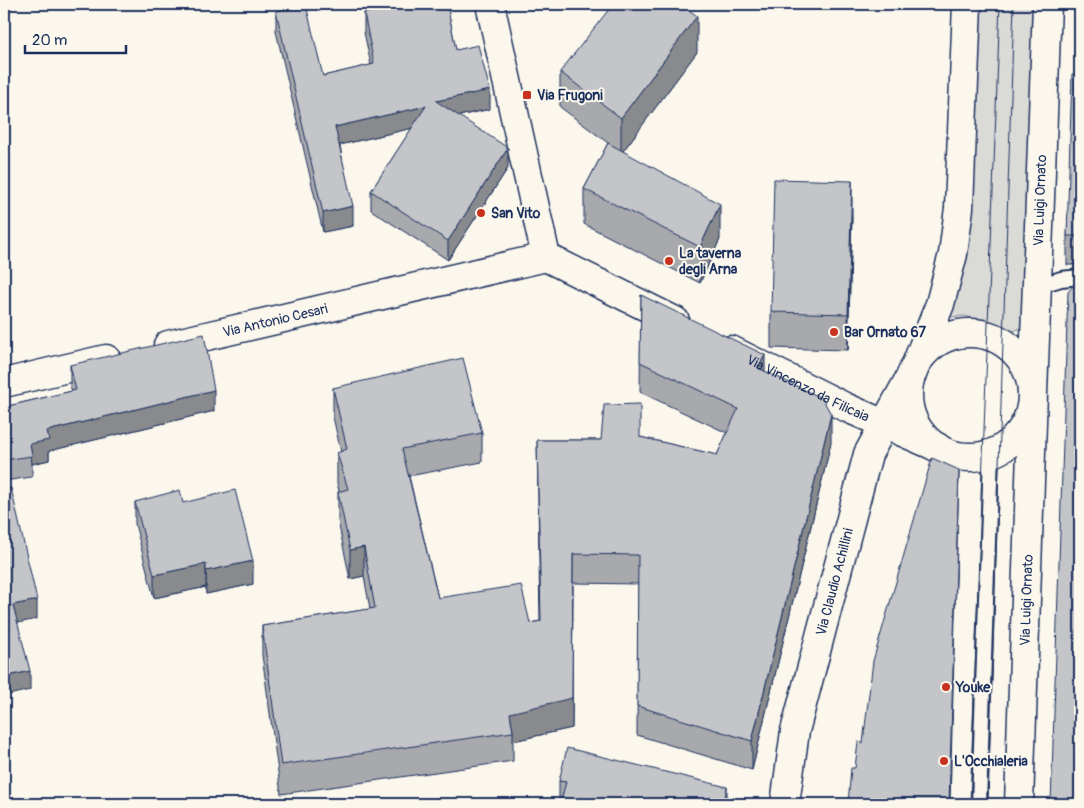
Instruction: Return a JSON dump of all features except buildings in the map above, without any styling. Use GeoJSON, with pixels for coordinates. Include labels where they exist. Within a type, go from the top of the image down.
{"type":"FeatureCollection","features":[{"type":"Feature","properties":{"kind":"main road"},"geometry":{"type":"LineString","coordinates":[[490,4],[546,257]]}},
{"type":"Feature","properties":{"kind":"main road","name":"Via Luigi Ornato"},"geometry":{"type":"LineString","coordinates":[[913,372],[929,349],[945,339],[969,333],[989,336],[1007,345],[1021,360],[1028,373],[1032,397],[1028,417],[1021,430],[1011,442],[991,453],[975,457],[960,456],[937,447],[921,433],[912,417],[908,396],[913,372],[940,304],[953,254],[959,208],[967,4]]}},
{"type":"Feature","properties":{"kind":"main road","name":"Via Luigi Ornato"},"geometry":{"type":"LineString","coordinates":[[1019,804],[1032,480],[1035,286],[1047,4]]}},
{"type":"Feature","properties":{"kind":"main road","name":"Via Vincenzo da Filicaia"},"geometry":{"type":"LineString","coordinates":[[546,257],[845,407],[937,447]]}},
{"type":"Feature","properties":{"kind":"main road","name":"Via Antonio Cesari"},"geometry":{"type":"LineString","coordinates":[[4,383],[546,257]]}},
{"type":"Feature","properties":{"kind":"main road","name":"Via Claudio Achillini"},"geometry":{"type":"LineString","coordinates":[[784,804],[795,731],[868,454],[913,372]]}},
{"type":"Feature","properties":{"kind":"lane"},"geometry":{"type":"LineString","coordinates":[[1035,286],[1061,279],[1080,277]]}},
{"type":"Feature","properties":{"kind":"lane"},"geometry":{"type":"LineString","coordinates":[[979,804],[991,453]]}},
{"type":"Feature","properties":{"kind":"shaded area"},"geometry":{"type":"Polygon","coordinates":[[[980,4],[1034,4],[1023,320],[1019,329],[1014,331],[965,316],[950,317],[970,245],[980,4]]]}},
{"type":"Feature","properties":{"kind":"tram line"},"geometry":{"type":"LineString","coordinates":[[970,804],[1000,4]]}},
{"type":"Feature","properties":{"kind":"tram line"},"geometry":{"type":"LineString","coordinates":[[988,804],[1014,4]]}},
{"type":"Feature","properties":{"kind":"place","name":"Via Frugoni"},"geometry":{"type":"Point","coordinates":[527,95]}},
{"type":"Feature","properties":{"kind":"place","name":"San Vito"},"geometry":{"type":"Point","coordinates":[481,213]}},
{"type":"Feature","properties":{"kind":"place","name":"La taverna degli Arna"},"geometry":{"type":"Point","coordinates":[669,261]}},
{"type":"Feature","properties":{"kind":"place","name":"Bar Ornato 67"},"geometry":{"type":"Point","coordinates":[834,332]}},
{"type":"Feature","properties":{"kind":"place","name":"Youke"},"geometry":{"type":"Point","coordinates":[946,687]}},
{"type":"Feature","properties":{"kind":"place","name":"L'Occhialeria"},"geometry":{"type":"Point","coordinates":[944,761]}}]}
